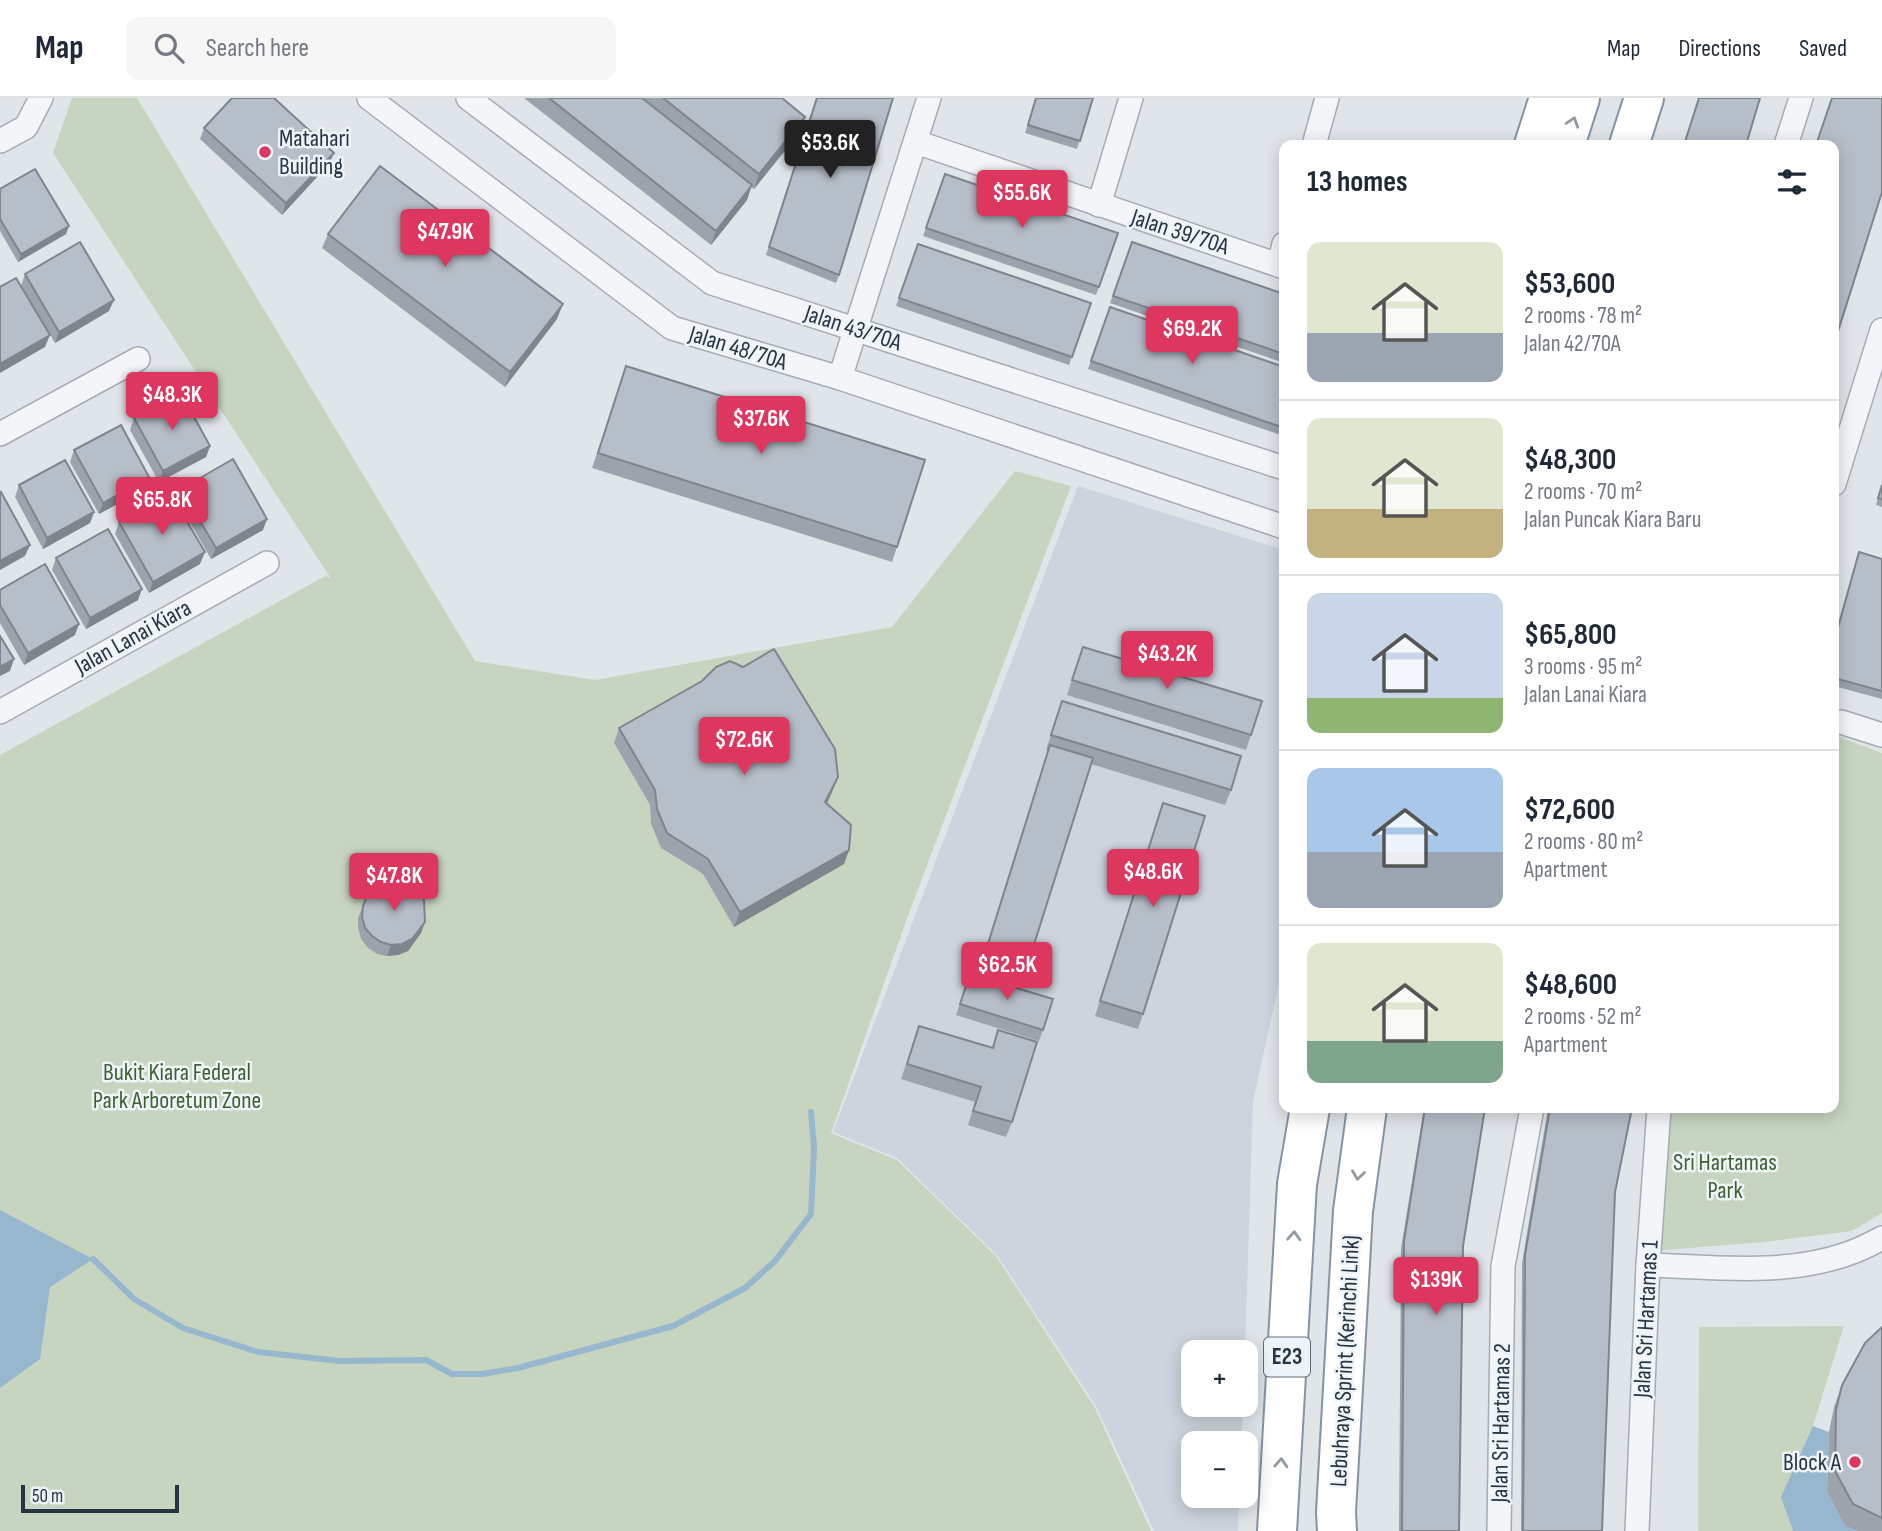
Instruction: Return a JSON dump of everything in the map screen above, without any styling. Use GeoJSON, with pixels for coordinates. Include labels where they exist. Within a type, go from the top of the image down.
{"type":"FeatureCollection","features":[{"type":"Feature","properties":{"kind":"highway"},"geometry":{"type":"LineString","coordinates":[[1536,140],[1549,98]]}},
{"type":"Feature","properties":{"kind":"highway"},"geometry":{"type":"LineString","coordinates":[[1567,140],[1580,98]]}},
{"type":"Feature","properties":{"kind":"highway"},"geometry":{"type":"LineString","coordinates":[[1612,140],[1625,98]]}},
{"type":"Feature","properties":{"kind":"highway"},"geometry":{"type":"LineString","coordinates":[[1631,140],[1644,98]]}},
{"type":"Feature","properties":{"kind":"highway"},"geometry":{"type":"LineString","coordinates":[[1290,1113],[1297,1184]]}},
{"type":"Feature","properties":{"kind":"highway","name":"E23"},"geometry":{"type":"LineString","coordinates":[[1277,1531],[1297,1184],[1309,1113]]}},
{"type":"Feature","properties":{"kind":"highway","name":"Lebuhraya Sprint (Kerinchi Link)"},"geometry":{"type":"LineString","coordinates":[[1337,1531],[1353,1211],[1366,1113]]}},
{"type":"Feature","properties":{"kind":"street"},"geometry":{"type":"LineString","coordinates":[[0,141],[26,127],[41,98]]}},
{"type":"Feature","properties":{"kind":"street","name":"Jalan 48/70A"},"geometry":{"type":"LineString","coordinates":[[369,98],[672,328],[840,378],[1279,525]]}},
{"type":"Feature","properties":{"kind":"street","name":"Jalan 43/70A"},"geometry":{"type":"LineString","coordinates":[[468,98],[712,283],[1279,466]]}},
{"type":"Feature","properties":{"kind":"street"},"geometry":{"type":"LineString","coordinates":[[840,378],[929,98]]}},
{"type":"Feature","properties":{"kind":"street"},"geometry":{"type":"LineString","coordinates":[[1098,205],[1131,98]]}},
{"type":"Feature","properties":{"kind":"street"},"geometry":{"type":"LineString","coordinates":[[1315,140],[1327,98]]}},
{"type":"Feature","properties":{"kind":"street"},"geometry":{"type":"LineString","coordinates":[[1788,140],[1801,98]]}},
{"type":"Feature","properties":{"kind":"street","name":"Jalan 39/70A"},"geometry":{"type":"LineString","coordinates":[[916,142],[1098,205],[1279,258]]}},
{"type":"Feature","properties":{"kind":"street"},"geometry":{"type":"LineString","coordinates":[[1839,468],[1882,330]]}},
{"type":"Feature","properties":{"kind":"street"},"geometry":{"type":"LineString","coordinates":[[0,434],[138,359]]}},
{"type":"Feature","properties":{"kind":"street","name":"Jalan Lanai Kiara"},"geometry":{"type":"LineString","coordinates":[[0,712],[267,563]]}},
{"type":"Feature","properties":{"kind":"street"},"geometry":{"type":"LineString","coordinates":[[1840,722],[1882,735]]}},
{"type":"Feature","properties":{"kind":"street","name":"Jalan Sri Hartamas 2"},"geometry":{"type":"LineString","coordinates":[[1499,1531],[1503,1266],[1531,1113]]}},
{"type":"Feature","properties":{"kind":"street","name":"Jalan Sri Hartamas 1"},"geometry":{"type":"LineString","coordinates":[[1637,1531],[1648,1265],[1659,1113]]}},
{"type":"Feature","properties":{"kind":"street"},"geometry":{"type":"LineString","coordinates":[[1648,1265],[1764,1269],[1846,1254],[1882,1238]]}},
{"type":"Feature","properties":{"kind":"shaded area"},"geometry":{"type":"Polygon","coordinates":[[[1078,486],[1279,548],[1279,984],[1253,1101],[1245,1340],[1181,1340],[1181,1417],[1242,1417],[1242,1431],[1181,1431],[1181,1508],[1239,1508],[1238,1531],[1154,1531],[1096,1406],[997,1255],[897,1158],[833,1132],[1078,486]]]}},
{"type":"Feature","properties":{"kind":"green space","name":"Bukit Kiara Federal Park Arboretum Zone"},"geometry":{"type":"Polygon","coordinates":[[[72,98],[137,98],[475,661],[595,680],[892,627],[1015,471],[1071,486],[909,913],[831,1133],[897,1160],[996,1256],[1095,1408],[1151,1531],[0,1531],[0,755],[327,575],[330,577],[53,153],[72,98]],[[614,743],[650,805],[651,824],[661,848],[703,874],[844,864],[614,743]]]}},
{"type":"Feature","properties":{"kind":"green space","name":"Sri Hartamas Park"},"geometry":{"type":"Polygon","coordinates":[[[1839,737],[1882,753],[1882,1213],[1852,1231],[1764,1242],[1653,1251],[1662,1113],[1839,1113],[1839,737]]]}},
{"type":"Feature","properties":{"kind":"green space"},"geometry":{"type":"Polygon","coordinates":[[[1844,1326],[1813,1426],[1782,1497],[1793,1531],[1698,1531],[1699,1327],[1844,1326]]]}},
{"type":"Feature","properties":{"kind":"water"},"geometry":{"type":"Polygon","coordinates":[[[0,1210],[93,1259],[50,1287],[40,1359],[0,1388],[0,1210]]]}},
{"type":"Feature","properties":{"kind":"water"},"geometry":{"type":"Polygon","coordinates":[[[1813,1426],[1829,1432],[1827,1492],[1845,1526],[1857,1531],[1793,1531],[1781,1497],[1813,1426]]]}},
{"type":"Feature","properties":{"kind":"building","name":"Matahari Building"},"geometry":{"type":"Polygon","coordinates":[[[232,98],[274,98],[334,153],[286,203],[204,128],[232,98]]]}},
{"type":"Feature","properties":{"kind":"building"},"geometry":{"type":"Polygon","coordinates":[[[549,98],[642,98],[752,185],[716,231],[549,98]]]}},
{"type":"Feature","properties":{"kind":"building"},"geometry":{"type":"Polygon","coordinates":[[[663,98],[782,98],[805,117],[759,174],[663,98]]]}},
{"type":"Feature","properties":{"kind":"building"},"geometry":{"type":"Polygon","coordinates":[[[817,98],[893,98],[839,275],[769,247],[817,98]]]}},
{"type":"Feature","properties":{"kind":"building"},"geometry":{"type":"Polygon","coordinates":[[[1036,98],[1093,98],[1080,141],[1028,125],[1036,98]]]}},
{"type":"Feature","properties":{"kind":"building"},"geometry":{"type":"Polygon","coordinates":[[[1699,98],[1760,98],[1747,140],[1686,140],[1699,98]]]}},
{"type":"Feature","properties":{"kind":"building"},"geometry":{"type":"Polygon","coordinates":[[[1832,98],[1882,98],[1882,192],[1839,328],[1839,140],[1818,140],[1832,98]]]}},
{"type":"Feature","properties":{"kind":"building"},"geometry":{"type":"Polygon","coordinates":[[[380,166],[563,304],[510,372],[328,234],[380,166]]]}},
{"type":"Feature","properties":{"kind":"building"},"geometry":{"type":"Polygon","coordinates":[[[35,169],[69,226],[21,254],[0,219],[0,189],[35,169]]]}},
{"type":"Feature","properties":{"kind":"building"},"geometry":{"type":"Polygon","coordinates":[[[945,174],[1118,233],[1099,287],[926,228],[945,174]]]}},
{"type":"Feature","properties":{"kind":"building"},"geometry":{"type":"Polygon","coordinates":[[[80,242],[114,300],[59,332],[25,274],[80,242]]]}},
{"type":"Feature","properties":{"kind":"building"},"geometry":{"type":"Polygon","coordinates":[[[1132,242],[1279,292],[1279,352],[1113,296],[1132,242]]]}},
{"type":"Feature","properties":{"kind":"building"},"geometry":{"type":"Polygon","coordinates":[[[918,244],[1091,303],[1072,357],[899,298],[918,244]]]}},
{"type":"Feature","properties":{"kind":"building"},"geometry":{"type":"Polygon","coordinates":[[[16,278],[50,335],[0,364],[0,287],[16,278]]]}},
{"type":"Feature","properties":{"kind":"building"},"geometry":{"type":"Polygon","coordinates":[[[1110,307],[1279,365],[1279,426],[1091,361],[1110,307]]]}},
{"type":"Feature","properties":{"kind":"building"},"geometry":{"type":"Polygon","coordinates":[[[626,366],[925,460],[897,547],[598,453],[626,366]]]}},
{"type":"Feature","properties":{"kind":"building"},"geometry":{"type":"Polygon","coordinates":[[[181,393],[210,446],[163,471],[134,418],[181,393]]]}},
{"type":"Feature","properties":{"kind":"building"},"geometry":{"type":"Polygon","coordinates":[[[121,425],[149,477],[103,503],[74,450],[121,425]]]}},
{"type":"Feature","properties":{"kind":"building"},"geometry":{"type":"Polygon","coordinates":[[[233,459],[267,519],[216,548],[181,489],[233,459]]]}},
{"type":"Feature","properties":{"kind":"building"},"geometry":{"type":"Polygon","coordinates":[[[65,460],[94,512],[47,538],[19,485],[65,460]]]}},
{"type":"Feature","properties":{"kind":"building"},"geometry":{"type":"Polygon","coordinates":[[[0,493],[30,545],[0,561],[0,493]]]}},
{"type":"Feature","properties":{"kind":"building"},"geometry":{"type":"Polygon","coordinates":[[[170,493],[205,552],[153,582],[119,522],[170,493]]]}},
{"type":"Feature","properties":{"kind":"building"},"geometry":{"type":"Polygon","coordinates":[[[108,529],[142,589],[90,618],[56,558],[108,529]]]}},
{"type":"Feature","properties":{"kind":"building"},"geometry":{"type":"Polygon","coordinates":[[[1859,552],[1882,559],[1882,691],[1839,679],[1839,624],[1859,552]]]}},
{"type":"Feature","properties":{"kind":"building"},"geometry":{"type":"Polygon","coordinates":[[[45,564],[79,624],[28,653],[0,605],[0,590],[45,564]]]}},
{"type":"Feature","properties":{"kind":"building"},"geometry":{"type":"Polygon","coordinates":[[[0,636],[14,659],[0,667],[0,636]]]}},
{"type":"Feature","properties":{"kind":"building"},"geometry":{"type":"Polygon","coordinates":[[[1083,647],[1262,701],[1251,735],[1072,680],[1083,647]]]}},
{"type":"Feature","properties":{"kind":"building"},"geometry":{"type":"Polygon","coordinates":[[[774,649],[835,749],[838,777],[825,802],[851,825],[849,850],[740,912],[708,859],[667,833],[657,809],[655,790],[619,728],[702,681],[716,667],[730,661],[743,667],[774,649]]]}},
{"type":"Feature","properties":{"kind":"building"},"geometry":{"type":"Polygon","coordinates":[[[1062,701],[1241,756],[1231,790],[1051,735],[1062,701]]]}},
{"type":"Feature","properties":{"kind":"building"},"geometry":{"type":"Polygon","coordinates":[[[1050,745],[1093,758],[1024,976],[982,963],[1050,745]]]}},
{"type":"Feature","properties":{"kind":"building"},"geometry":{"type":"Polygon","coordinates":[[[1163,803],[1205,816],[1143,1014],[1100,1001],[1163,803]]]}},
{"type":"Feature","properties":{"kind":"building"},"geometry":{"type":"Polygon","coordinates":[[[402,882],[411,885],[424,900],[425,922],[412,939],[391,945],[381,942],[365,928],[363,906],[367,896],[382,883],[402,882]]]}},
{"type":"Feature","properties":{"kind":"building"},"geometry":{"type":"Polygon","coordinates":[[[970,974],[1053,999],[1043,1030],[960,1004],[970,974]]]}},
{"type":"Feature","properties":{"kind":"building"},"geometry":{"type":"Polygon","coordinates":[[[919,1026],[993,1048],[998,1030],[1037,1042],[1012,1122],[973,1111],[981,1087],[907,1064],[919,1026]]]}},
{"type":"Feature","properties":{"kind":"building"},"geometry":{"type":"Polygon","coordinates":[[[1424,1113],[1484,1113],[1463,1246],[1459,1531],[1402,1531],[1404,1241],[1424,1113]]]}},
{"type":"Feature","properties":{"kind":"building"},"geometry":{"type":"Polygon","coordinates":[[[1549,1113],[1631,1113],[1615,1192],[1602,1531],[1523,1531],[1525,1255],[1549,1113]]]}},
{"type":"Feature","properties":{"kind":"building","name":"Block A"},"geometry":{"type":"Polygon","coordinates":[[[1882,1327],[1882,1518],[1853,1504],[1835,1471],[1836,1410],[1842,1385],[1865,1343],[1882,1327]]]}},
{"type":"Feature","properties":{"kind":"waterway"},"geometry":{"type":"LineString","coordinates":[[93,1259],[134,1299],[183,1328],[258,1352],[340,1361],[426,1360],[452,1374],[482,1374],[518,1368],[673,1326],[745,1288],[775,1261],[811,1214],[814,1147],[811,1112]]}},
{"type":"Feature","properties":{"kind":"place","name":"Matahari Building"},"geometry":{"type":"Point","coordinates":[265,152]}},
{"type":"Feature","properties":{"kind":"place","name":"Block A"},"geometry":{"type":"Point","coordinates":[1855,1462]}}]}
